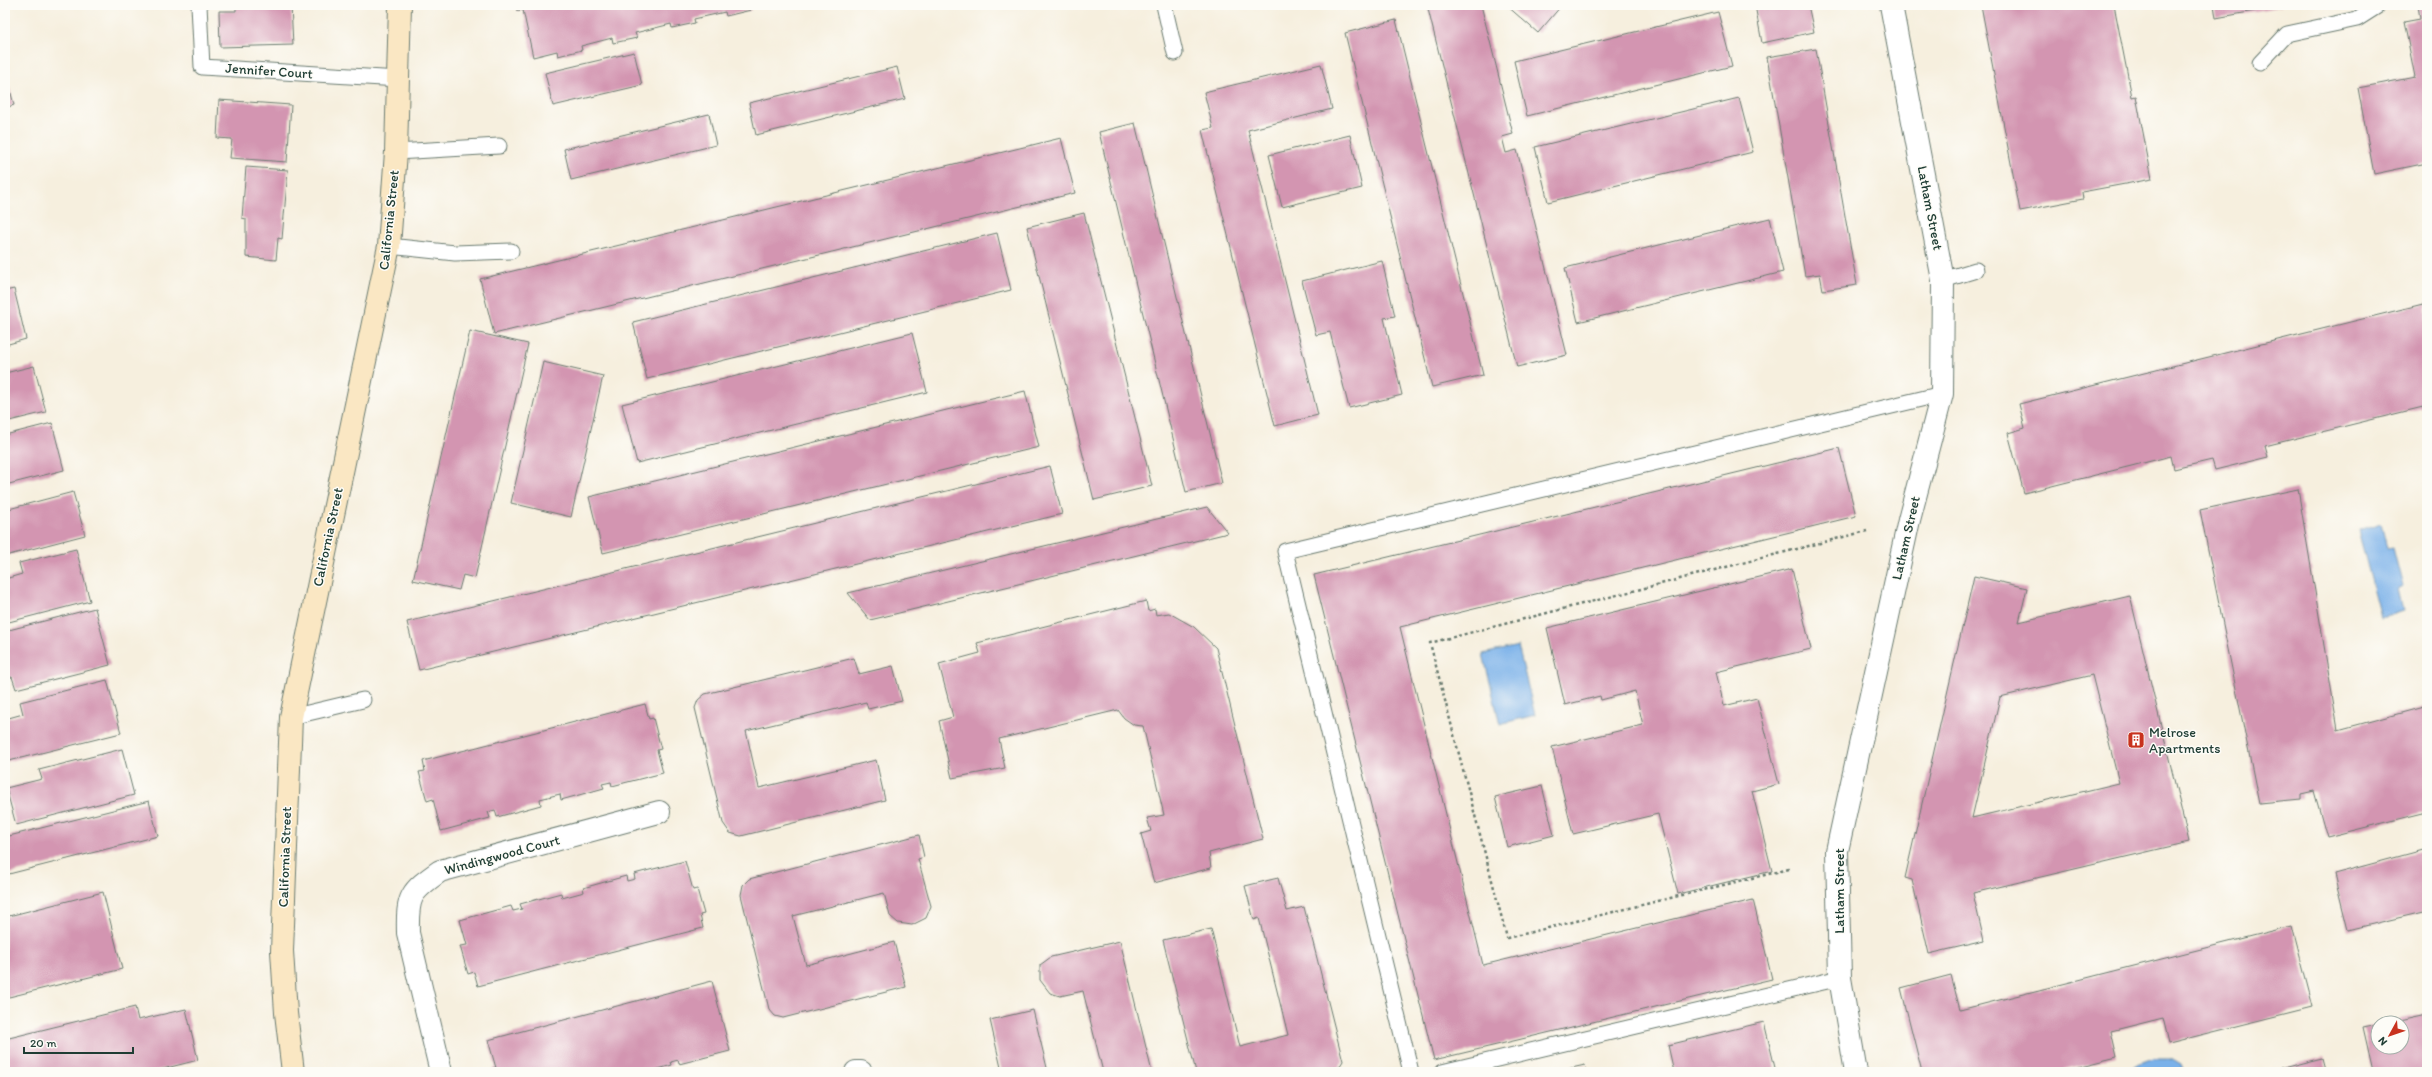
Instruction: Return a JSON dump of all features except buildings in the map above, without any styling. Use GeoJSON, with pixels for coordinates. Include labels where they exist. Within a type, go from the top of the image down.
{"type":"FeatureCollection","features":[{"type":"Feature","properties":{"kind":"main road","name":"California Street"},"geometry":{"type":"LineString","coordinates":[[293,1072],[286,1013],[282,952],[291,717],[389,246],[396,152],[400,5]]}},
{"type":"Feature","properties":{"kind":"street","name":"Latham Street"},"geometry":{"type":"LineString","coordinates":[[1856,1072],[1840,978],[1837,851],[1909,520],[1942,394],[1943,280],[1891,5]]}},
{"type":"Feature","properties":{"kind":"street","name":"Windingwood Court"},"geometry":{"type":"LineString","coordinates":[[441,1072],[408,933],[407,912],[410,896],[421,884],[440,870],[659,812]]}},
{"type":"Feature","properties":{"kind":"street"},"geometry":{"type":"LineString","coordinates":[[856,1072],[861,1072]]}},
{"type":"Feature","properties":{"kind":"lane","name":"Jennifer Court"},"geometry":{"type":"LineString","coordinates":[[199,5],[202,67],[399,79]]}},
{"type":"Feature","properties":{"kind":"lane"},"geometry":{"type":"LineString","coordinates":[[1164,5],[1175,53]]}},
{"type":"Feature","properties":{"kind":"lane"},"geometry":{"type":"LineString","coordinates":[[2260,63],[2287,34],[2357,19],[2379,5]]}},
{"type":"Feature","properties":{"kind":"lane"},"geometry":{"type":"LineString","coordinates":[[396,152],[499,146]]}},
{"type":"Feature","properties":{"kind":"lane"},"geometry":{"type":"LineString","coordinates":[[389,246],[455,253],[511,251]]}},
{"type":"Feature","properties":{"kind":"lane"},"geometry":{"type":"LineString","coordinates":[[1943,280],[1976,270]]}},
{"type":"Feature","properties":{"kind":"lane"},"geometry":{"type":"LineString","coordinates":[[1411,1072],[1285,551],[1942,394]]}},
{"type":"Feature","properties":{"kind":"lane"},"geometry":{"type":"LineString","coordinates":[[291,717],[363,700]]}},
{"type":"Feature","properties":{"kind":"lane"},"geometry":{"type":"LineString","coordinates":[[1442,1072],[1840,978]]}},
{"type":"Feature","properties":{"kind":"path"},"geometry":{"type":"LineString","coordinates":[[1789,870],[1507,938],[1430,643],[1867,531]]}},
{"type":"Feature","properties":{"kind":"water"},"geometry":{"type":"Polygon","coordinates":[[[2381,523],[2387,549],[2393,548],[2403,587],[2398,589],[2403,611],[2381,617],[2358,530],[2381,523]]]}},
{"type":"Feature","properties":{"kind":"water"},"geometry":{"type":"Polygon","coordinates":[[[1518,646],[1535,715],[1500,724],[1483,654],[1518,646]]]}},
{"type":"Feature","properties":{"kind":"water"},"geometry":{"type":"Polygon","coordinates":[[[2155,1058],[2171,1058],[2181,1064],[2184,1072],[2123,1072],[2139,1063],[2155,1058]]]}},
{"type":"Feature","properties":{"kind":"place","name":"Melrose Apartments"},"geometry":{"type":"Point","coordinates":[2136,740]}}]}
